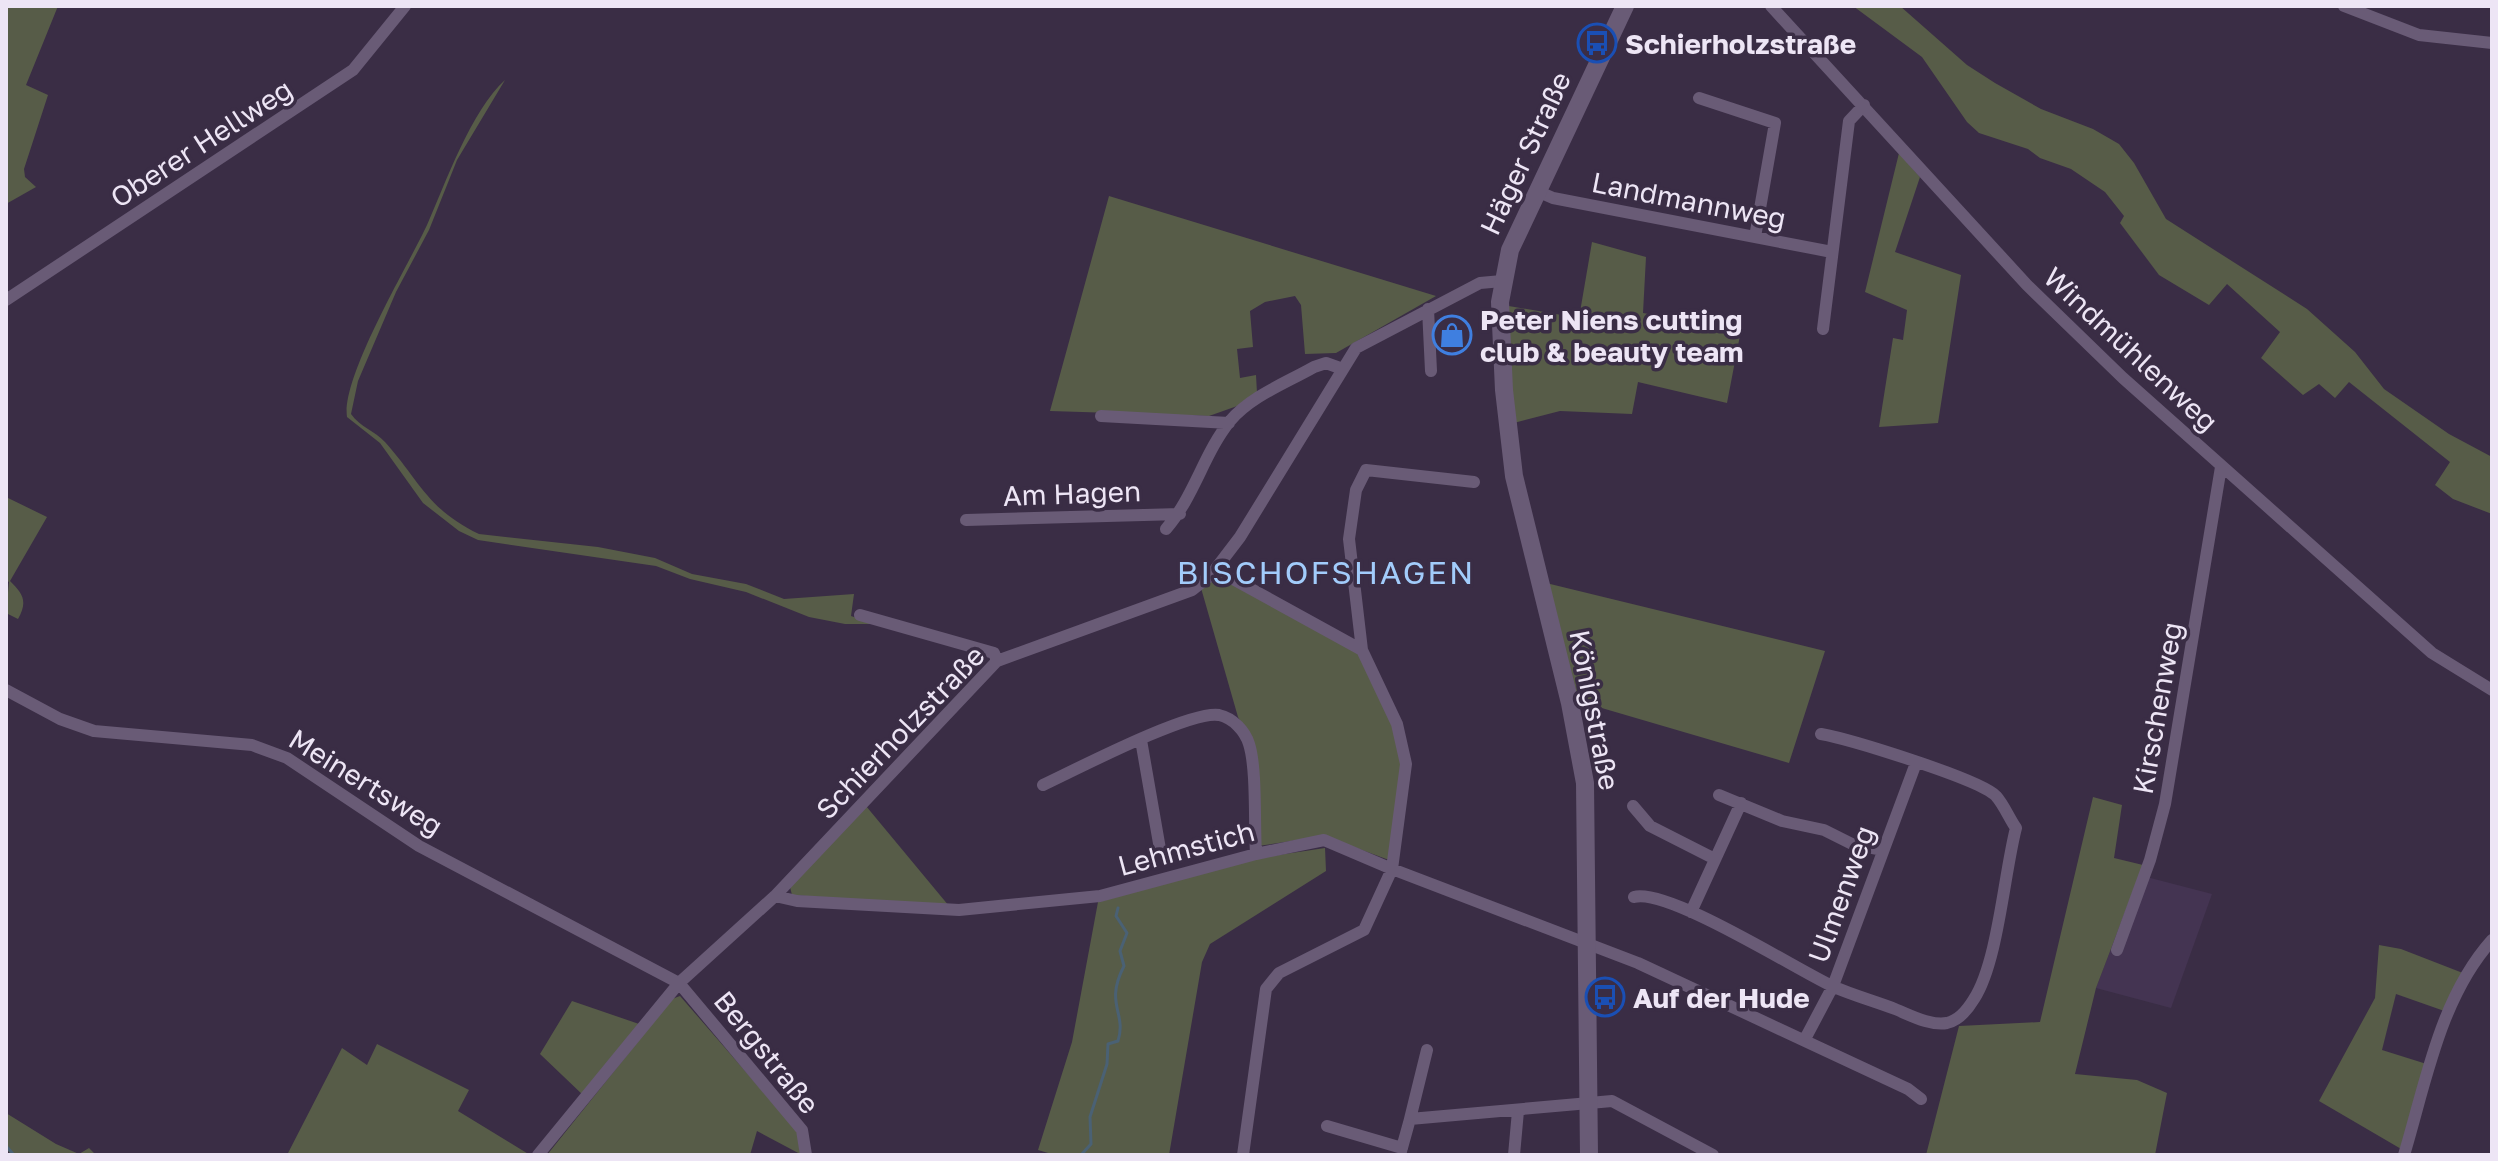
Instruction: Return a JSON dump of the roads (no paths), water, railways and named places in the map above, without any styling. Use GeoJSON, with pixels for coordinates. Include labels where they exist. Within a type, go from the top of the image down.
{"type":"FeatureCollection","features":[{"type":"Feature","properties":{"kind":"main road","name":"Häger Straße"},"geometry":{"type":"LineString","coordinates":[[1502,281],[1510,250],[1625,6]]}},
{"type":"Feature","properties":{"kind":"main road","name":"Königstraße"},"geometry":{"type":"LineString","coordinates":[[1502,281],[1504,390],[1514,476],[1572,715],[1585,783],[1589,1155]]}},
{"type":"Feature","properties":{"kind":"street","name":"Oberer Hellweg"},"geometry":{"type":"LineString","coordinates":[[6,300],[353,70],[405,6]]}},
{"type":"Feature","properties":{"kind":"street","name":"Windmühlenweg"},"geometry":{"type":"LineString","coordinates":[[1771,6],[2027,285],[2221,467],[2432,653],[2492,690]]}},
{"type":"Feature","properties":{"kind":"street"},"geometry":{"type":"LineString","coordinates":[[2344,6],[2419,35],[2492,43]]}},
{"type":"Feature","properties":{"kind":"street"},"geometry":{"type":"LineString","coordinates":[[1699,98],[1775,123],[1755,237]]}},
{"type":"Feature","properties":{"kind":"street"},"geometry":{"type":"LineString","coordinates":[[1823,329],[1849,121],[1864,105]]}},
{"type":"Feature","properties":{"kind":"street","name":"Landmannweg"},"geometry":{"type":"LineString","coordinates":[[1537,191],[1553,198],[1832,252]]}},
{"type":"Feature","properties":{"kind":"street","name":"Schierholzstraße"},"geometry":{"type":"LineString","coordinates":[[538,1155],[679,983],[775,896],[997,661],[1192,590],[1211,575],[1240,537],[1340,368],[1356,348],[1480,283],[1502,281]]}},
{"type":"Feature","properties":{"kind":"street"},"geometry":{"type":"LineString","coordinates":[[1428,309],[1431,371]]}},
{"type":"Feature","properties":{"kind":"street","name":"Am Hagen"},"geometry":{"type":"LineString","coordinates":[[1166,529],[1180,514],[1229,423],[1246,406],[1314,367],[1326,363],[1340,368]]}},
{"type":"Feature","properties":{"kind":"street"},"geometry":{"type":"LineString","coordinates":[[1101,416],[1229,423]]}},
{"type":"Feature","properties":{"kind":"street","name":"Kirschenweg"},"geometry":{"type":"LineString","coordinates":[[2117,950],[2150,860],[2165,804],[2221,467]]}},
{"type":"Feature","properties":{"kind":"street"},"geometry":{"type":"LineString","coordinates":[[1243,1155],[1266,989],[1279,973],[1364,930],[1392,869],[1406,764],[1397,724],[1362,650],[1349,539],[1356,490],[1366,470],[1474,482]]}},
{"type":"Feature","properties":{"kind":"street","name":"Am Hagen"},"geometry":{"type":"LineString","coordinates":[[966,520],[1180,514]]}},
{"type":"Feature","properties":{"kind":"street"},"geometry":{"type":"LineString","coordinates":[[1233,579],[1362,650]]}},
{"type":"Feature","properties":{"kind":"street"},"geometry":{"type":"LineString","coordinates":[[860,615],[994,653],[997,661]]}},
{"type":"Feature","properties":{"kind":"street","name":"Meinertsweg"},"geometry":{"type":"LineString","coordinates":[[6,690],[60,719],[94,731],[270,750],[419,846],[679,983]]}},
{"type":"Feature","properties":{"kind":"street"},"geometry":{"type":"LineString","coordinates":[[1043,785],[1141,740],[1197,719],[1219,715],[1241,727],[1250,745],[1256,854]]}},
{"type":"Feature","properties":{"kind":"street"},"geometry":{"type":"LineString","coordinates":[[1634,897],[1643,895],[1661,899],[1833,986],[1928,1022],[1948,1023],[1963,1015],[1977,996],[1992,944],[2016,828],[1995,796],[1972,780],[1846,738],[1821,734]]}},
{"type":"Feature","properties":{"kind":"street"},"geometry":{"type":"LineString","coordinates":[[1141,740],[1160,849]]}},
{"type":"Feature","properties":{"kind":"street","name":"Ulmenweg"},"geometry":{"type":"LineString","coordinates":[[1805,1039],[1833,986],[1916,763]]}},
{"type":"Feature","properties":{"kind":"street"},"geometry":{"type":"LineString","coordinates":[[1719,795],[1782,821],[1824,830],[1852,844],[1883,850]]}},
{"type":"Feature","properties":{"kind":"street"},"geometry":{"type":"LineString","coordinates":[[1691,912],[1713,858],[1741,803]]}},
{"type":"Feature","properties":{"kind":"street"},"geometry":{"type":"LineString","coordinates":[[1633,806],[1650,826],[1713,858]]}},
{"type":"Feature","properties":{"kind":"street","name":"Lehmstich"},"geometry":{"type":"LineString","coordinates":[[775,896],[797,901],[959,910],[989,908],[1100,896],[1256,854],[1324,840],[1588,946],[1638,963],[1805,1039],[1908,1089],[1921,1099]]}},
{"type":"Feature","properties":{"kind":"street"},"geometry":{"type":"LineString","coordinates":[[2404,1155],[2442,1029],[2460,984],[2492,940]]}},
{"type":"Feature","properties":{"kind":"street","name":"Bergstraße"},"geometry":{"type":"LineString","coordinates":[[679,983],[795,1120],[811,1154]]}},
{"type":"Feature","properties":{"kind":"street"},"geometry":{"type":"LineString","coordinates":[[1327,1126],[1401,1151],[1427,1050]]}},
{"type":"Feature","properties":{"kind":"street"},"geometry":{"type":"LineString","coordinates":[[1410,1119],[1612,1101],[1713,1155]]}},
{"type":"Feature","properties":{"kind":"street"},"geometry":{"type":"LineString","coordinates":[[1514,1155],[1518,1111]]}},
{"type":"Feature","properties":{"kind":"waterway"},"geometry":{"type":"LineString","coordinates":[[1081,1155],[1091,1144],[1090,1117],[1107,1064],[1108,1044],[1118,1041],[1120,1031],[1116,990],[1124,966],[1120,951],[1127,933],[1116,916],[1118,908]]}},
{"type":"Feature","properties":{"kind":"waterway"},"geometry":{"type":"LineString","coordinates":[[6,1146],[14,1155]]}},
{"type":"Feature","properties":{"kind":"place","name":"Schierholzstraße"},"geometry":{"type":"Point","coordinates":[1597,43]}},
{"type":"Feature","properties":{"kind":"place","name":"Peter Niens cutting club & beauty team"},"geometry":{"type":"Point","coordinates":[1452,335]}},
{"type":"Feature","properties":{"kind":"place","name":"Auf der Hude"},"geometry":{"type":"Point","coordinates":[1605,997]}},
{"type":"Feature","properties":{"kind":"district","name":"BISCHOFSHAGEN"},"geometry":{"type":"Point","coordinates":[1326,572]}}]}
